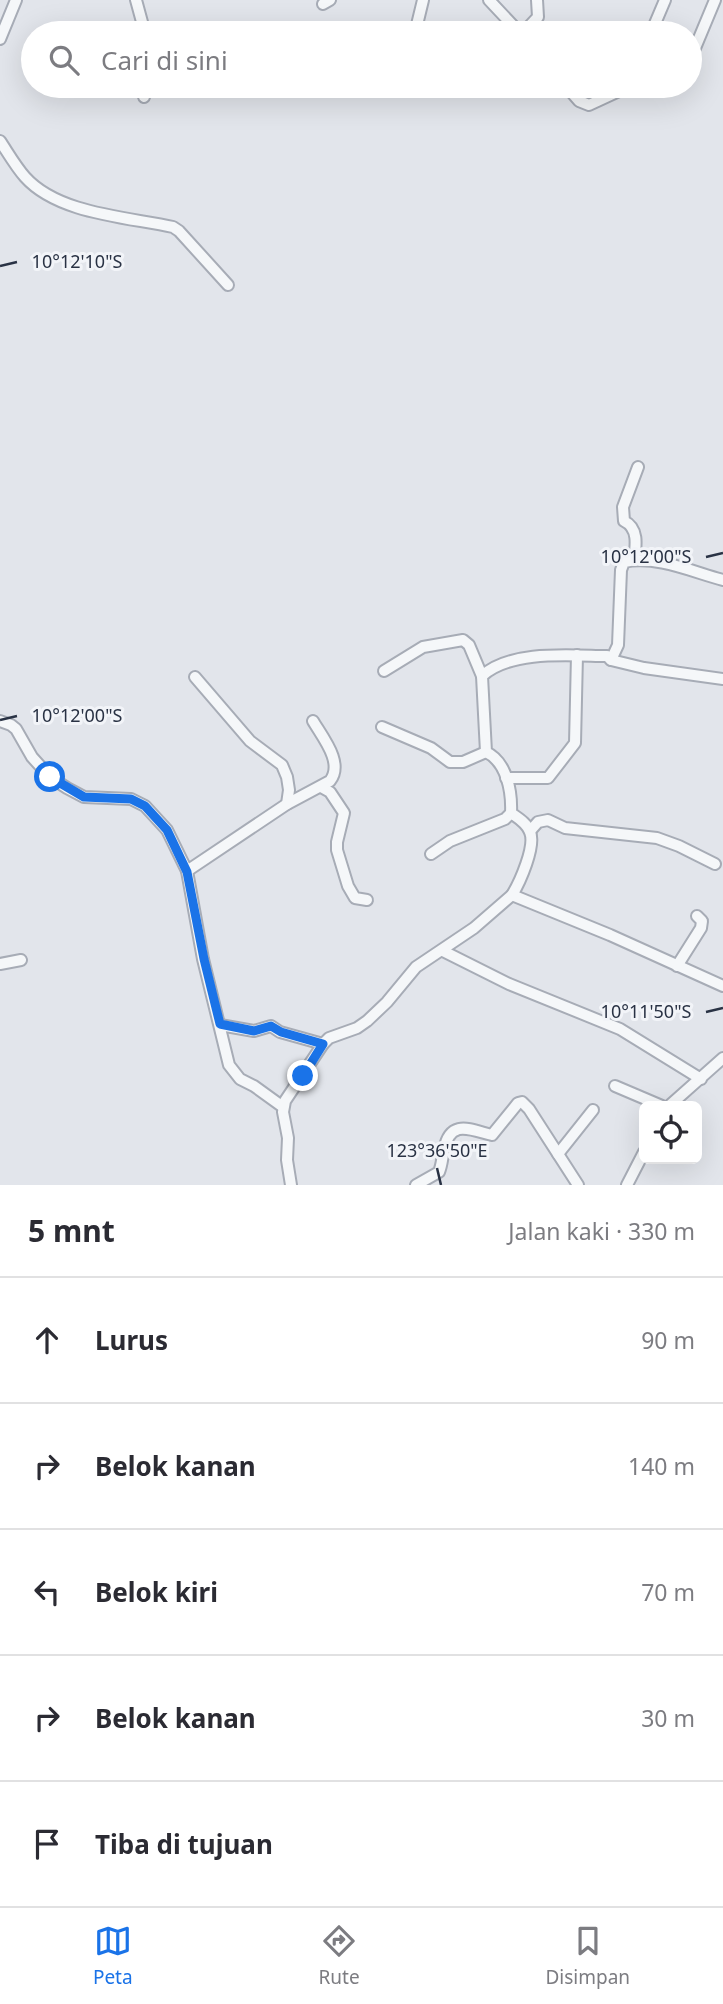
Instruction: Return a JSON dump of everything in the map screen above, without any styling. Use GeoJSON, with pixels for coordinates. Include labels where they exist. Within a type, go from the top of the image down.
{"type":"FeatureCollection","features":[{"type":"Feature","properties":{"kind":"street"},"geometry":{"type":"LineString","coordinates":[[0,39],[16,0]]}},
{"type":"Feature","properties":{"kind":"street"},"geometry":{"type":"LineString","coordinates":[[136,0],[142,21]]}},
{"type":"Feature","properties":{"kind":"street"},"geometry":{"type":"LineString","coordinates":[[418,21],[423,0]]}},
{"type":"Feature","properties":{"kind":"street"},"geometry":{"type":"LineString","coordinates":[[489,0],[510,21]]}},
{"type":"Feature","properties":{"kind":"street"},"geometry":{"type":"LineString","coordinates":[[535,21],[538,18],[537,0]]}},
{"type":"Feature","properties":{"kind":"street"},"geometry":{"type":"LineString","coordinates":[[656,21],[665,0]]}},
{"type":"Feature","properties":{"kind":"street"},"geometry":{"type":"LineString","coordinates":[[702,31],[715,0]]}},
{"type":"Feature","properties":{"kind":"street"},"geometry":{"type":"LineString","coordinates":[[576,98],[589,104],[603,98]]}},
{"type":"Feature","properties":{"kind":"street"},"geometry":{"type":"LineString","coordinates":[[0,141],[25,177],[47,195],[83,208],[173,228],[179,231],[228,285]]}},
{"type":"Feature","properties":{"kind":"street"},"geometry":{"type":"LineString","coordinates":[[634,560],[635,533],[630,524],[624,521],[622,513],[638,467]]}},
{"type":"Feature","properties":{"kind":"street"},"geometry":{"type":"LineString","coordinates":[[611,660],[618,645],[621,567],[624,562],[634,560],[662,564],[723,580]]}},
{"type":"Feature","properties":{"kind":"street"},"geometry":{"type":"LineString","coordinates":[[384,671],[424,648],[463,640],[469,645],[482,676],[486,752]]}},
{"type":"Feature","properties":{"kind":"street"},"geometry":{"type":"LineString","coordinates":[[506,778],[548,778],[570,751],[576,737],[577,655]]}},
{"type":"Feature","properties":{"kind":"street"},"geometry":{"type":"LineString","coordinates":[[482,676],[499,665],[529,657],[577,655],[607,656],[611,660],[644,668],[723,679]]}},
{"type":"Feature","properties":{"kind":"street"},"geometry":{"type":"LineString","coordinates":[[195,677],[250,741],[282,765],[289,790],[287,804]]}},
{"type":"Feature","properties":{"kind":"street"},"geometry":{"type":"LineString","coordinates":[[0,721],[16,729],[32,757],[50,777],[84,797],[124,798],[145,806],[167,830],[187,872],[224,1048],[234,1074],[283,1107]]}},
{"type":"Feature","properties":{"kind":"street"},"geometry":{"type":"LineString","coordinates":[[187,872],[287,804],[330,782],[336,770],[330,747],[313,722]]}},
{"type":"Feature","properties":{"kind":"street"},"geometry":{"type":"LineString","coordinates":[[382,727],[431,748],[450,762],[463,762],[486,752]]}},
{"type":"Feature","properties":{"kind":"street"},"geometry":{"type":"LineString","coordinates":[[486,752],[494,757],[506,778],[511,813]]}},
{"type":"Feature","properties":{"kind":"street"},"geometry":{"type":"LineString","coordinates":[[321,787],[330,792],[344,813],[337,842],[348,886],[355,898],[367,900]]}},
{"type":"Feature","properties":{"kind":"street"},"geometry":{"type":"LineString","coordinates":[[291,1185],[283,1107],[285,1101],[329,1038],[357,1028],[367,1021],[416,967],[443,951],[496,911],[512,895],[527,862],[532,838],[525,823],[511,813]]}},
{"type":"Feature","properties":{"kind":"street"},"geometry":{"type":"LineString","coordinates":[[431,854],[450,841],[494,825],[511,813]]}},
{"type":"Feature","properties":{"kind":"street"},"geometry":{"type":"LineString","coordinates":[[530,831],[538,822],[548,820],[565,828],[657,838],[715,864]]}},
{"type":"Feature","properties":{"kind":"street"},"geometry":{"type":"LineString","coordinates":[[512,895],[610,934],[723,986]]}},
{"type":"Feature","properties":{"kind":"street"},"geometry":{"type":"LineString","coordinates":[[677,966],[702,928],[702,921],[696,916]]}},
{"type":"Feature","properties":{"kind":"street"},"geometry":{"type":"LineString","coordinates":[[443,951],[509,984],[620,1029],[701,1079]]}},
{"type":"Feature","properties":{"kind":"street"},"geometry":{"type":"LineString","coordinates":[[0,964],[22,960]]}},
{"type":"Feature","properties":{"kind":"street"},"geometry":{"type":"LineString","coordinates":[[220,1024],[254,1031],[271,1026],[281,1032],[323,1044]]}},
{"type":"Feature","properties":{"kind":"street"},"geometry":{"type":"LineString","coordinates":[[675,1101],[723,1058]]}},
{"type":"Feature","properties":{"kind":"street"},"geometry":{"type":"LineString","coordinates":[[615,1086],[650,1101]]}},
{"type":"Feature","properties":{"kind":"street"},"geometry":{"type":"LineString","coordinates":[[416,1185],[439,1172],[444,1146],[456,1130],[472,1128],[492,1135],[520,1102],[529,1109],[578,1185]]}},
{"type":"Feature","properties":{"kind":"street"},"geometry":{"type":"LineString","coordinates":[[558,1154],[593,1110]]}},
{"type":"Feature","properties":{"kind":"street"},"geometry":{"type":"LineString","coordinates":[[628,1185],[639,1162]]}},
{"type":"Feature","properties":{"kind":"route"},"geometry":{"type":"LineString","coordinates":[[50,777],[84,797],[131,799],[145,806],[167,830],[187,872],[220,1024],[254,1031],[271,1026],[281,1032],[323,1044],[303,1076]]}}]}
